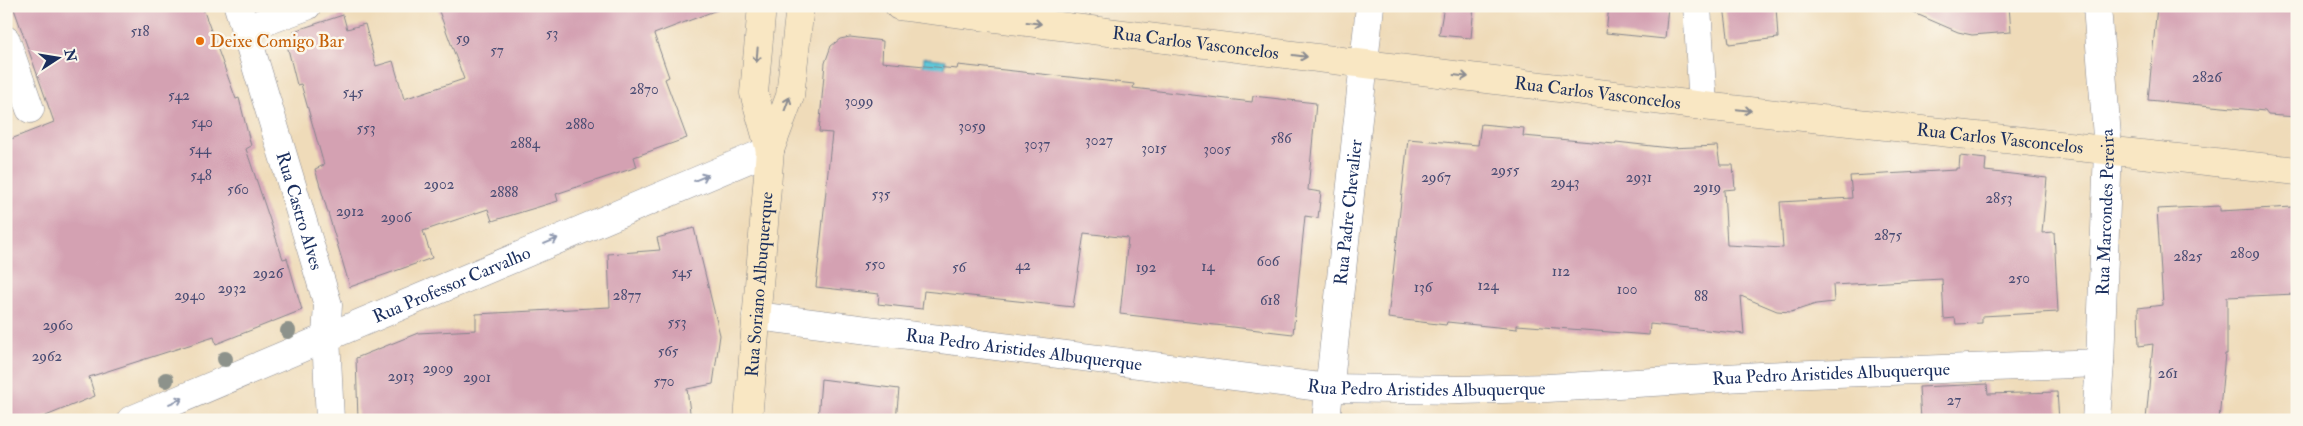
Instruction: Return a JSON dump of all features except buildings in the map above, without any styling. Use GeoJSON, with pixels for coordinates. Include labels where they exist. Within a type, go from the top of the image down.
{"type":"FeatureCollection","features":[{"type":"Feature","properties":{"kind":"main road","name":"Rua Soriano Albuquerque"},"geometry":{"type":"LineString","coordinates":[[762,6],[754,93],[770,150]]}},
{"type":"Feature","properties":{"kind":"main road","name":"Rua Soriano Albuquerque"},"geometry":{"type":"LineString","coordinates":[[748,420],[770,150],[790,96],[800,6]]}},
{"type":"Feature","properties":{"kind":"main road","name":"Rua Carlos Vasconcelos"},"geometry":{"type":"LineString","coordinates":[[899,6],[1703,106],[2297,171]]}},
{"type":"Feature","properties":{"kind":"street"},"geometry":{"type":"LineString","coordinates":[[241,18],[307,6]]}},
{"type":"Feature","properties":{"kind":"street","name":"Rua Padre Chevalier"},"geometry":{"type":"LineString","coordinates":[[1326,420],[1370,6]]}},
{"type":"Feature","properties":{"kind":"street"},"geometry":{"type":"LineString","coordinates":[[1697,6],[1703,106]]}},
{"type":"Feature","properties":{"kind":"street","name":"Rua Marcondes Pereira"},"geometry":{"type":"LineString","coordinates":[[2096,420],[2108,150],[2097,6]]}},
{"type":"Feature","properties":{"kind":"street","name":"Rua Castro Alves"},"geometry":{"type":"LineString","coordinates":[[241,18],[328,305],[326,336],[330,420]]}},
{"type":"Feature","properties":{"kind":"street"},"geometry":{"type":"LineString","coordinates":[[6,40],[30,109]]}},
{"type":"Feature","properties":{"kind":"street","name":"Rua Professor Carvalho"},"geometry":{"type":"LineString","coordinates":[[131,420],[770,150]]}},
{"type":"Feature","properties":{"kind":"street","name":"Rua Pedro Aristides Albuquerque"},"geometry":{"type":"LineString","coordinates":[[756,316],[1328,388],[1460,390],[1547,388],[1761,376],[2100,363]]}},
{"type":"Feature","properties":{"kind":"water"},"geometry":{"type":"Polygon","coordinates":[[[924,57],[946,60],[941,96],[920,94],[924,57]]]}},
{"type":"Feature","properties":{"kind":"place","name":"Deixe Comigo Bar"},"geometry":{"type":"Point","coordinates":[200,41]}}]}
